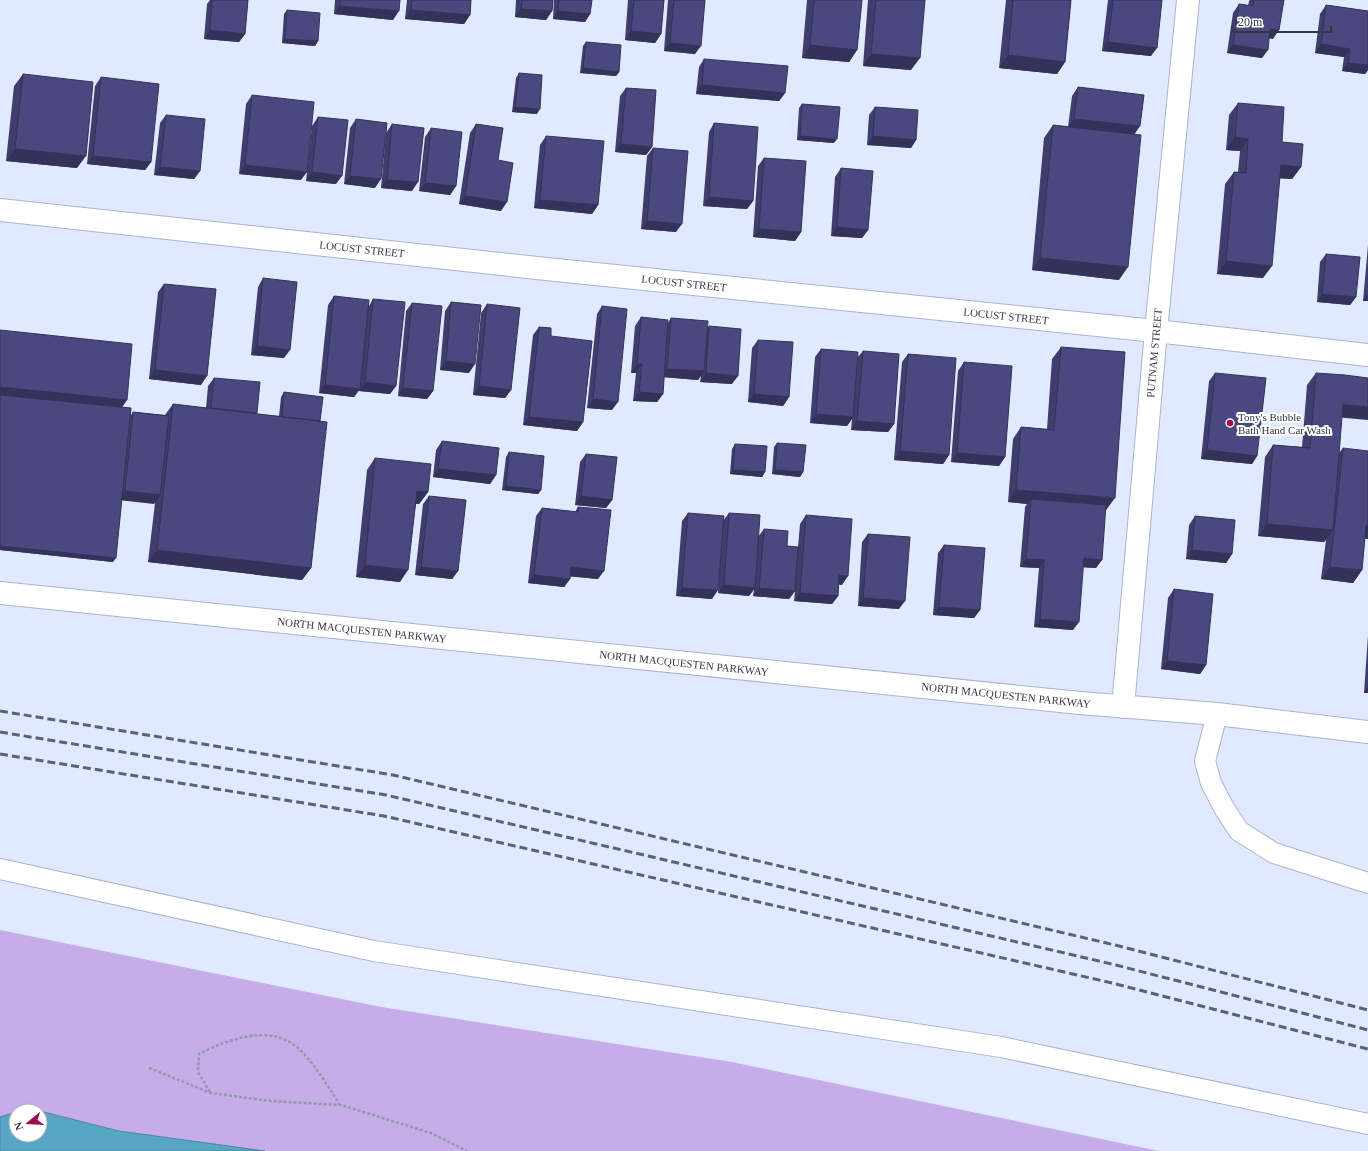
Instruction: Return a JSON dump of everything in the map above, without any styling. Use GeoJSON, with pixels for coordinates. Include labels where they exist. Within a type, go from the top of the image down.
{"type":"FeatureCollection","features":[{"type":"Feature","properties":{"kind":"street","name":"PUTNAM STREET"},"geometry":{"type":"LineString","coordinates":[[1123,707],[1156,331],[1188,0]]}},
{"type":"Feature","properties":{"kind":"street","name":"LOCUST STREET"},"geometry":{"type":"LineString","coordinates":[[0,210],[556,270],[1156,331],[1368,355]]}},
{"type":"Feature","properties":{"kind":"street","name":"NORTH MACQUESTEN PARKWAY"},"geometry":{"type":"LineString","coordinates":[[0,593],[1123,707],[1217,714],[1368,732]]}},
{"type":"Feature","properties":{"kind":"lane"},"geometry":{"type":"LineString","coordinates":[[1217,714],[1206,761],[1211,783],[1224,808],[1239,831],[1274,853],[1368,883]]}},
{"type":"Feature","properties":{"kind":"lane"},"geometry":{"type":"LineString","coordinates":[[0,869],[374,951],[1001,1047],[1368,1124]]}},
{"type":"Feature","properties":{"kind":"path"},"geometry":{"type":"LineString","coordinates":[[211,1093],[198,1072],[199,1054],[219,1044],[258,1034],[279,1037],[297,1047],[319,1072],[341,1105]]}},
{"type":"Feature","properties":{"kind":"path"},"geometry":{"type":"LineString","coordinates":[[149,1068],[211,1093],[270,1101],[341,1105],[431,1133],[467,1151]]}},
{"type":"Feature","properties":{"kind":"shaded area"},"geometry":{"type":"Polygon","coordinates":[[[0,930],[381,1007],[732,1062],[1159,1151],[265,1151],[119,1131],[48,1113],[48,1103],[8,1103],[8,1114],[0,1117],[0,930]]]}},
{"type":"Feature","properties":{"kind":"water"},"geometry":{"type":"Polygon","coordinates":[[[48,1113],[119,1131],[265,1151],[0,1151],[0,1117],[8,1114],[8,1143],[48,1143],[48,1113]]]}},
{"type":"Feature","properties":{"kind":"building"},"geometry":{"type":"Polygon","coordinates":[[[212,0],[248,0],[245,34],[210,30],[212,0]]]}},
{"type":"Feature","properties":{"kind":"building"},"geometry":{"type":"Polygon","coordinates":[[[340,0],[400,0],[399,11],[340,6],[340,0]]]}},
{"type":"Feature","properties":{"kind":"building"},"geometry":{"type":"Polygon","coordinates":[[[412,0],[471,0],[470,15],[411,10],[412,0]]]}},
{"type":"Feature","properties":{"kind":"building"},"geometry":{"type":"Polygon","coordinates":[[[522,0],[553,0],[552,11],[521,9],[522,0]]]}},
{"type":"Feature","properties":{"kind":"building"},"geometry":{"type":"Polygon","coordinates":[[[559,0],[592,0],[590,14],[558,11],[559,0]]]}},
{"type":"Feature","properties":{"kind":"building"},"geometry":{"type":"Polygon","coordinates":[[[634,0],[664,0],[661,34],[631,31],[634,0]]]}},
{"type":"Feature","properties":{"kind":"building"},"geometry":{"type":"Polygon","coordinates":[[[674,0],[705,0],[701,46],[670,43],[674,0]]]}},
{"type":"Feature","properties":{"kind":"building"},"geometry":{"type":"Polygon","coordinates":[[[814,0],[862,0],[857,50],[810,45],[814,0]]]}},
{"type":"Feature","properties":{"kind":"building"},"geometry":{"type":"Polygon","coordinates":[[[876,0],[925,0],[920,58],[871,54],[876,0]]]}},
{"type":"Feature","properties":{"kind":"building"},"geometry":{"type":"Polygon","coordinates":[[[1013,0],[1071,0],[1065,62],[1008,55],[1013,0]]]}},
{"type":"Feature","properties":{"kind":"building"},"geometry":{"type":"Polygon","coordinates":[[[1113,0],[1162,0],[1157,48],[1108,42],[1113,0]]]}},
{"type":"Feature","properties":{"kind":"building"},"geometry":{"type":"Polygon","coordinates":[[[1254,0],[1284,0],[1279,30],[1270,29],[1268,50],[1233,45],[1239,4],[1253,6],[1254,0]]]}},
{"type":"Feature","properties":{"kind":"building"},"geometry":{"type":"Polygon","coordinates":[[[1326,5],[1368,11],[1368,65],[1348,63],[1350,49],[1321,44],[1326,5]]]}},
{"type":"Feature","properties":{"kind":"building"},"geometry":{"type":"Polygon","coordinates":[[[287,10],[320,13],[318,41],[285,39],[287,10]]]}},
{"type":"Feature","properties":{"kind":"building"},"geometry":{"type":"Polygon","coordinates":[[[586,42],[621,45],[619,72],[583,68],[586,42]]]}},
{"type":"Feature","properties":{"kind":"building"},"geometry":{"type":"Polygon","coordinates":[[[704,59],[788,66],[785,93],[702,85],[704,59]]]}},
{"type":"Feature","properties":{"kind":"building"},"geometry":{"type":"Polygon","coordinates":[[[519,73],[542,75],[540,109],[515,107],[519,73]]]}},
{"type":"Feature","properties":{"kind":"building"},"geometry":{"type":"Polygon","coordinates":[[[23,74],[93,82],[86,156],[15,149],[23,74]]]}},
{"type":"Feature","properties":{"kind":"building"},"geometry":{"type":"Polygon","coordinates":[[[101,77],[159,84],[151,162],[93,156],[101,77]]]}},
{"type":"Feature","properties":{"kind":"building"},"geometry":{"type":"Polygon","coordinates":[[[1078,87],[1144,95],[1140,126],[1074,119],[1078,87]]]}},
{"type":"Feature","properties":{"kind":"building"},"geometry":{"type":"Polygon","coordinates":[[[626,88],[656,90],[652,147],[621,144],[626,88]]]}},
{"type":"Feature","properties":{"kind":"building"},"geometry":{"type":"Polygon","coordinates":[[[252,95],[314,102],[307,172],[245,165],[252,95]]]}},
{"type":"Feature","properties":{"kind":"building"},"geometry":{"type":"Polygon","coordinates":[[[1238,103],[1284,107],[1282,142],[1303,144],[1301,167],[1281,165],[1272,266],[1226,261],[1234,172],[1246,173],[1248,139],[1235,137],[1238,103]]]}},
{"type":"Feature","properties":{"kind":"building"},"geometry":{"type":"Polygon","coordinates":[[[802,104],[840,107],[837,139],[800,136],[802,104]]]}},
{"type":"Feature","properties":{"kind":"building"},"geometry":{"type":"Polygon","coordinates":[[[875,107],[918,110],[916,140],[873,136],[875,107]]]}},
{"type":"Feature","properties":{"kind":"building"},"geometry":{"type":"Polygon","coordinates":[[[166,115],[205,119],[200,171],[160,167],[166,115]]]}},
{"type":"Feature","properties":{"kind":"building"},"geometry":{"type":"Polygon","coordinates":[[[318,117],[348,120],[342,176],[312,172],[318,117]]]}},
{"type":"Feature","properties":{"kind":"building"},"geometry":{"type":"Polygon","coordinates":[[[356,119],[387,123],[381,179],[350,176],[356,119]]]}},
{"type":"Feature","properties":{"kind":"building"},"geometry":{"type":"Polygon","coordinates":[[[714,123],[758,127],[753,201],[709,197],[714,123]]]}},
{"type":"Feature","properties":{"kind":"building"},"geometry":{"type":"Polygon","coordinates":[[[392,124],[424,128],[418,182],[387,180],[392,124]]]}},
{"type":"Feature","properties":{"kind":"building"},"geometry":{"type":"Polygon","coordinates":[[[476,124],[503,128],[498,160],[513,163],[507,202],[465,196],[476,124]]]}},
{"type":"Feature","properties":{"kind":"building"},"geometry":{"type":"Polygon","coordinates":[[[1053,125],[1141,135],[1128,267],[1040,258],[1053,125]]]}},
{"type":"Feature","properties":{"kind":"building"},"geometry":{"type":"Polygon","coordinates":[[[431,128],[462,132],[456,186],[425,183],[431,128]]]}},
{"type":"Feature","properties":{"kind":"building"},"geometry":{"type":"Polygon","coordinates":[[[546,136],[604,141],[598,205],[540,200],[546,136]]]}},
{"type":"Feature","properties":{"kind":"building"},"geometry":{"type":"Polygon","coordinates":[[[653,148],[688,151],[682,224],[647,221],[653,148]]]}},
{"type":"Feature","properties":{"kind":"building"},"geometry":{"type":"Polygon","coordinates":[[[764,158],[806,161],[801,232],[759,229],[764,158]]]}},
{"type":"Feature","properties":{"kind":"building"},"geometry":{"type":"Polygon","coordinates":[[[841,168],[873,171],[868,230],[837,227],[841,168]]]}},
{"type":"Feature","properties":{"kind":"building"},"geometry":{"type":"Polygon","coordinates":[[[1326,254],[1360,257],[1356,297],[1322,294],[1326,254]]]}},
{"type":"Feature","properties":{"kind":"building"},"geometry":{"type":"Polygon","coordinates":[[[263,278],[297,282],[290,350],[257,346],[263,278]]]}},
{"type":"Feature","properties":{"kind":"building"},"geometry":{"type":"Polygon","coordinates":[[[164,284],[216,289],[207,376],[155,370],[164,284]]]}},
{"type":"Feature","properties":{"kind":"building"},"geometry":{"type":"Polygon","coordinates":[[[334,296],[369,300],[360,389],[325,385],[334,296]]]}},
{"type":"Feature","properties":{"kind":"building"},"geometry":{"type":"Polygon","coordinates":[[[373,299],[405,302],[396,386],[365,382],[373,299]]]}},
{"type":"Feature","properties":{"kind":"building"},"geometry":{"type":"Polygon","coordinates":[[[451,302],[481,305],[475,364],[446,361],[451,302]]]}},
{"type":"Feature","properties":{"kind":"building"},"geometry":{"type":"Polygon","coordinates":[[[412,303],[442,306],[433,391],[403,388],[412,303]]]}},
{"type":"Feature","properties":{"kind":"building"},"geometry":{"type":"Polygon","coordinates":[[[487,304],[520,308],[511,390],[479,386],[487,304]]]}},
{"type":"Feature","properties":{"kind":"building"},"geometry":{"type":"Polygon","coordinates":[[[602,306],[627,309],[618,402],[593,399],[602,306]]]}},
{"type":"Feature","properties":{"kind":"building"},"geometry":{"type":"Polygon","coordinates":[[[641,317],[668,320],[663,394],[639,392],[642,364],[637,364],[641,317]]]}},
{"type":"Feature","properties":{"kind":"building"},"geometry":{"type":"Polygon","coordinates":[[[671,318],[708,321],[704,371],[667,369],[671,318]]]}},
{"type":"Feature","properties":{"kind":"building"},"geometry":{"type":"Polygon","coordinates":[[[709,326],[741,329],[738,376],[706,373],[709,326]]]}},
{"type":"Feature","properties":{"kind":"building"},"geometry":{"type":"Polygon","coordinates":[[[539,327],[551,328],[551,336],[592,341],[583,422],[529,417],[539,327]]]}},
{"type":"Feature","properties":{"kind":"building"},"geometry":{"type":"Polygon","coordinates":[[[0,330],[132,344],[127,400],[0,387],[0,330]]]}},
{"type":"Feature","properties":{"kind":"building"},"geometry":{"type":"Polygon","coordinates":[[[758,340],[793,342],[789,397],[754,394],[758,340]]]}},
{"type":"Feature","properties":{"kind":"building"},"geometry":{"type":"Polygon","coordinates":[[[1061,347],[1125,352],[1115,498],[1016,490],[1021,427],[1054,430],[1061,347]]]}},
{"type":"Feature","properties":{"kind":"building"},"geometry":{"type":"Polygon","coordinates":[[[821,349],[858,352],[853,417],[816,414],[821,349]]]}},
{"type":"Feature","properties":{"kind":"building"},"geometry":{"type":"Polygon","coordinates":[[[863,351],[899,354],[894,424],[857,421],[863,351]]]}},
{"type":"Feature","properties":{"kind":"building"},"geometry":{"type":"Polygon","coordinates":[[[908,354],[956,358],[949,455],[900,451],[908,354]]]}},
{"type":"Feature","properties":{"kind":"building"},"geometry":{"type":"Polygon","coordinates":[[[964,362],[1012,366],[1005,457],[957,453],[964,362]]]}},
{"type":"Feature","properties":{"kind":"building","name":"Tony's Bubble Bath Hand Car Wash"},"geometry":{"type":"Polygon","coordinates":[[[1215,373],[1266,378],[1257,456],[1207,450],[1215,373]]]}},
{"type":"Feature","properties":{"kind":"building"},"geometry":{"type":"Polygon","coordinates":[[[1316,373],[1368,378],[1368,407],[1343,404],[1333,530],[1267,524],[1273,445],[1310,448],[1316,373]]]}},
{"type":"Feature","properties":{"kind":"building"},"geometry":{"type":"Polygon","coordinates":[[[214,378],[260,382],[257,413],[211,408],[214,378]]]}},
{"type":"Feature","properties":{"kind":"building"},"geometry":{"type":"Polygon","coordinates":[[[284,392],[323,397],[320,421],[282,417],[284,392]]]}},
{"type":"Feature","properties":{"kind":"building"},"geometry":{"type":"Polygon","coordinates":[[[0,395],[131,408],[116,558],[0,546],[0,395]]]}},
{"type":"Feature","properties":{"kind":"building"},"geometry":{"type":"Polygon","coordinates":[[[173,404],[327,422],[311,568],[157,550],[173,404]]]}},
{"type":"Feature","properties":{"kind":"building"},"geometry":{"type":"Polygon","coordinates":[[[133,412],[169,416],[160,495],[125,491],[133,412]]]}},
{"type":"Feature","properties":{"kind":"building"},"geometry":{"type":"Polygon","coordinates":[[[442,441],[499,448],[496,475],[438,469],[442,441]]]}},
{"type":"Feature","properties":{"kind":"building"},"geometry":{"type":"Polygon","coordinates":[[[777,443],[806,445],[803,472],[775,470],[777,443]]]}},
{"type":"Feature","properties":{"kind":"building"},"geometry":{"type":"Polygon","coordinates":[[[735,444],[767,446],[765,472],[733,470],[735,444]]]}},
{"type":"Feature","properties":{"kind":"building"},"geometry":{"type":"Polygon","coordinates":[[[1343,448],[1368,451],[1368,525],[1366,525],[1362,570],[1330,567],[1343,448]]]}},
{"type":"Feature","properties":{"kind":"building"},"geometry":{"type":"Polygon","coordinates":[[[509,452],[544,456],[541,490],[506,486],[509,452]]]}},
{"type":"Feature","properties":{"kind":"building"},"geometry":{"type":"Polygon","coordinates":[[[586,454],[617,457],[612,500],[581,496],[586,454]]]}},
{"type":"Feature","properties":{"kind":"building"},"geometry":{"type":"Polygon","coordinates":[[[375,458],[431,464],[428,492],[417,491],[408,570],[365,565],[375,458]]]}},
{"type":"Feature","properties":{"kind":"building"},"geometry":{"type":"Polygon","coordinates":[[[429,496],[466,500],[458,571],[421,567],[429,496]]]}},
{"type":"Feature","properties":{"kind":"building"},"geometry":{"type":"Polygon","coordinates":[[[1031,499],[1106,505],[1102,560],[1084,558],[1079,622],[1040,619],[1044,560],[1026,559],[1031,499]]]}},
{"type":"Feature","properties":{"kind":"building"},"geometry":{"type":"Polygon","coordinates":[[[578,507],[611,510],[604,571],[571,567],[570,579],[534,575],[542,508],[578,512],[578,507]]]}},
{"type":"Feature","properties":{"kind":"building"},"geometry":{"type":"Polygon","coordinates":[[[688,513],[724,516],[718,590],[682,588],[688,513]]]}},
{"type":"Feature","properties":{"kind":"building"},"geometry":{"type":"Polygon","coordinates":[[[729,513],[760,515],[755,588],[724,585],[729,513]]]}},
{"type":"Feature","properties":{"kind":"building"},"geometry":{"type":"Polygon","coordinates":[[[806,515],[852,519],[848,576],[839,575],[838,596],[800,593],[806,515]]]}},
{"type":"Feature","properties":{"kind":"building"},"geometry":{"type":"Polygon","coordinates":[[[1195,516],[1235,520],[1232,554],[1192,550],[1195,516]]]}},
{"type":"Feature","properties":{"kind":"building"},"geometry":{"type":"Polygon","coordinates":[[[764,529],[788,531],[787,546],[798,547],[795,591],[759,588],[764,529]]]}},
{"type":"Feature","properties":{"kind":"building"},"geometry":{"type":"Polygon","coordinates":[[[868,534],[910,537],[905,601],[863,598],[868,534]]]}},
{"type":"Feature","properties":{"kind":"building"},"geometry":{"type":"Polygon","coordinates":[[[944,545],[985,548],[980,610],[939,607],[944,545]]]}},
{"type":"Feature","properties":{"kind":"building"},"geometry":{"type":"Polygon","coordinates":[[[1174,589],[1213,594],[1206,665],[1167,661],[1174,589]]]}},
{"type":"Feature","properties":{"kind":"railway"},"geometry":{"type":"LineString","coordinates":[[0,711],[393,775],[1119,946],[1368,1010]]}},
{"type":"Feature","properties":{"kind":"railway"},"geometry":{"type":"LineString","coordinates":[[0,732],[386,795],[1116,965],[1368,1030]]}},
{"type":"Feature","properties":{"kind":"railway"},"geometry":{"type":"LineString","coordinates":[[0,754],[384,816],[1112,983],[1368,1049]]}},
{"type":"Feature","properties":{"kind":"place","name":"Tony's Bubble Bath Hand Car Wash"},"geometry":{"type":"Point","coordinates":[1230,423]}}]}
